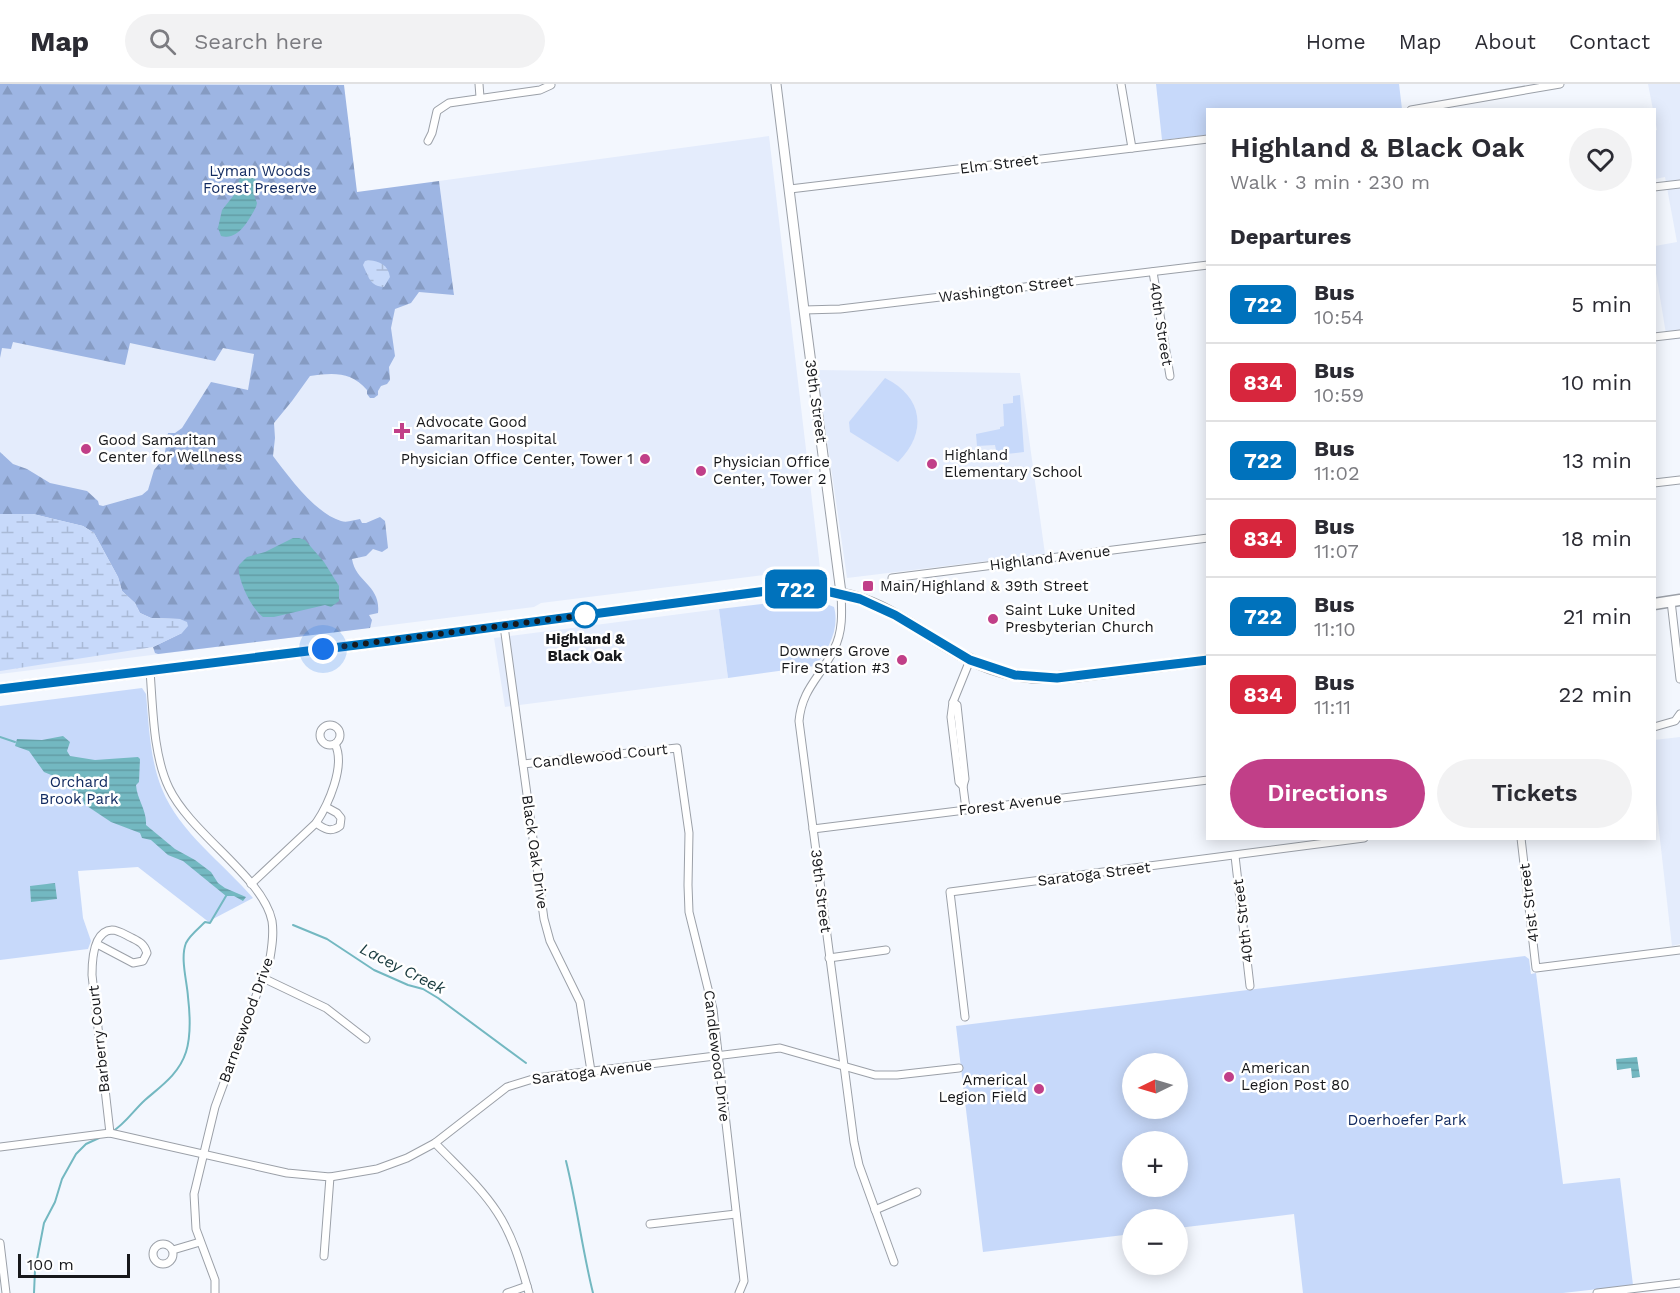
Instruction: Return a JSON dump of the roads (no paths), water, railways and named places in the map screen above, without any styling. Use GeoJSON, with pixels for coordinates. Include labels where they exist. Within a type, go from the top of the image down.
{"type":"FeatureCollection","features":[{"type":"Feature","properties":{"kind":"main road"},"geometry":{"type":"LineString","coordinates":[[0,689],[504,626],[769,590],[795,589],[841,593],[880,607],[970,660],[1015,675],[1044,678],[1079,676],[1206,660]]}},
{"type":"Feature","properties":{"kind":"main road"},"geometry":{"type":"LineString","coordinates":[[1656,604],[1675,601]]}},
{"type":"Feature","properties":{"kind":"street"},"geometry":{"type":"LineString","coordinates":[[479,84],[480,97]]}},
{"type":"Feature","properties":{"kind":"street","name":"39th Street"},"geometry":{"type":"LineString","coordinates":[[777,84],[843,615],[835,648],[809,687],[800,709],[801,736],[856,1154],[894,1262]]}},
{"type":"Feature","properties":{"kind":"street"},"geometry":{"type":"LineString","coordinates":[[1121,84],[1132,148]]}},
{"type":"Feature","properties":{"kind":"street"},"geometry":{"type":"LineString","coordinates":[[1420,108],[1560,84]]}},
{"type":"Feature","properties":{"kind":"street"},"geometry":{"type":"LineString","coordinates":[[428,141],[437,111],[442,106],[480,97],[540,90],[551,85]]}},
{"type":"Feature","properties":{"kind":"street"},"geometry":{"type":"LineString","coordinates":[[1463,99],[1465,108]]}},
{"type":"Feature","properties":{"kind":"street","name":"Elm Street"},"geometry":{"type":"LineString","coordinates":[[789,189],[1206,139]]}},
{"type":"Feature","properties":{"kind":"street"},"geometry":{"type":"LineString","coordinates":[[1656,187],[1680,184]]}},
{"type":"Feature","properties":{"kind":"street","name":"Washington Street"},"geometry":{"type":"LineString","coordinates":[[804,310],[840,309],[1206,265]]}},
{"type":"Feature","properties":{"kind":"street","name":"40th Street"},"geometry":{"type":"LineString","coordinates":[[1153,272],[1170,376]]}},
{"type":"Feature","properties":{"kind":"street"},"geometry":{"type":"LineString","coordinates":[[1656,337],[1680,334]]}},
{"type":"Feature","properties":{"kind":"street"},"geometry":{"type":"LineString","coordinates":[[1656,483],[1680,480]]}},
{"type":"Feature","properties":{"kind":"street","name":"Highland Avenue"},"geometry":{"type":"LineString","coordinates":[[892,578],[1206,538]]}},
{"type":"Feature","properties":{"kind":"street"},"geometry":{"type":"LineString","coordinates":[[1675,601],[1680,679]]}},
{"type":"Feature","properties":{"kind":"street","name":"Black Oak Drive"},"geometry":{"type":"LineString","coordinates":[[504,626],[544,919],[550,941],[580,1002],[591,1071]]}},
{"type":"Feature","properties":{"kind":"street"},"geometry":{"type":"LineString","coordinates":[[966,809],[963,786],[959,782],[951,717],[953,702],[970,660]]}},
{"type":"Feature","properties":{"kind":"street","name":"Barneswood Drive"},"geometry":{"type":"LineString","coordinates":[[150,671],[158,752],[168,787],[187,817],[251,884],[266,907],[272,922],[272,945],[263,978],[215,1107],[194,1194],[196,1229],[215,1280],[215,1293]]}},
{"type":"Feature","properties":{"kind":"street"},"geometry":{"type":"LineString","coordinates":[[1656,727],[1675,722],[1680,714]]}},
{"type":"Feature","properties":{"kind":"street"},"geometry":{"type":"LineString","coordinates":[[251,884],[315,823],[326,807],[337,775],[338,756],[335,744]]}},
{"type":"Feature","properties":{"kind":"street","name":"Candlewood Court"},"geometry":{"type":"LineString","coordinates":[[523,765],[660,748],[677,748]]}},
{"type":"Feature","properties":{"kind":"street","name":"Candlewood Drive"},"geometry":{"type":"LineString","coordinates":[[677,748],[689,833],[687,885],[689,912],[694,938],[709,987],[744,1281],[739,1293]]}},
{"type":"Feature","properties":{"kind":"street","name":"Forest Avenue"},"geometry":{"type":"LineString","coordinates":[[813,829],[1206,780]]}},
{"type":"Feature","properties":{"kind":"street"},"geometry":{"type":"LineString","coordinates":[[315,823],[327,830],[340,826],[337,813],[326,807]]}},
{"type":"Feature","properties":{"kind":"street","name":"Saratoga Street"},"geometry":{"type":"LineString","coordinates":[[965,1017],[950,892],[1350,840]]}},
{"type":"Feature","properties":{"kind":"street","name":"41st Street"},"geometry":{"type":"LineString","coordinates":[[1521,840],[1536,968],[1680,950]]}},
{"type":"Feature","properties":{"kind":"street","name":"40th Street"},"geometry":{"type":"LineString","coordinates":[[1235,856],[1250,986]]}},
{"type":"Feature","properties":{"kind":"street"},"geometry":{"type":"LineString","coordinates":[[106,931],[118,931],[142,944],[147,953],[143,962],[133,963],[97,944],[106,931]]}},
{"type":"Feature","properties":{"kind":"street","name":"Barberry Court"},"geometry":{"type":"LineString","coordinates":[[97,944],[92,975],[110,1134]]}},
{"type":"Feature","properties":{"kind":"street"},"geometry":{"type":"LineString","coordinates":[[829,958],[886,950]]}},
{"type":"Feature","properties":{"kind":"street"},"geometry":{"type":"LineString","coordinates":[[263,978],[326,1008],[366,1039]]}},
{"type":"Feature","properties":{"kind":"street","name":"Saratoga Avenue"},"geometry":{"type":"LineString","coordinates":[[0,1147],[110,1134],[287,1173],[330,1177],[385,1166],[407,1158],[435,1143],[507,1087],[536,1078],[780,1048],[884,1076],[959,1068]]}},
{"type":"Feature","properties":{"kind":"street"},"geometry":{"type":"LineString","coordinates":[[435,1143],[475,1184],[497,1212],[515,1249],[528,1290],[507,1293]]}},
{"type":"Feature","properties":{"kind":"street"},"geometry":{"type":"LineString","coordinates":[[324,1256],[330,1177]]}},
{"type":"Feature","properties":{"kind":"street"},"geometry":{"type":"LineString","coordinates":[[875,1210],[917,1192]]}},
{"type":"Feature","properties":{"kind":"street"},"geometry":{"type":"LineString","coordinates":[[650,1224],[736,1214]]}},
{"type":"Feature","properties":{"kind":"street"},"geometry":{"type":"LineString","coordinates":[[172,1250],[200,1242]]}},
{"type":"Feature","properties":{"kind":"street"},"geometry":{"type":"LineString","coordinates":[[0,1243],[6,1293]]}},
{"type":"Feature","properties":{"kind":"street"},"geometry":{"type":"LineString","coordinates":[[1597,1293],[1680,1283]]}},
{"type":"Feature","properties":{"kind":"waterway","name":"Lacey Creek"},"geometry":{"type":"LineString","coordinates":[[0,737],[15,742]]}},
{"type":"Feature","properties":{"kind":"waterway"},"geometry":{"type":"LineString","coordinates":[[112,1132],[169,1079],[183,1060],[188,1046],[190,1025],[184,949],[187,940],[205,922],[210,923],[226,896]]}},
{"type":"Feature","properties":{"kind":"waterway","name":"Lacey Creek"},"geometry":{"type":"LineString","coordinates":[[293,925],[327,939],[374,970],[423,989],[526,1063]]}},
{"type":"Feature","properties":{"kind":"waterway"},"geometry":{"type":"LineString","coordinates":[[34,1293],[35,1270],[44,1223],[55,1202],[62,1179],[76,1154],[86,1144],[99,1138]]}},
{"type":"Feature","properties":{"kind":"waterway","name":"Lacey Creek"},"geometry":{"type":"LineString","coordinates":[[566,1161],[593,1293]]}},
{"type":"Feature","properties":{"kind":"place","name":"Advocate Good Samaritan Hospital"},"geometry":{"type":"Point","coordinates":[402,431]}},
{"type":"Feature","properties":{"kind":"place","name":"Good Samaritan Center for Wellness"},"geometry":{"type":"Point","coordinates":[86,449]}},
{"type":"Feature","properties":{"kind":"place","name":"Physician Office Center, Tower 1"},"geometry":{"type":"Point","coordinates":[645,459]}},
{"type":"Feature","properties":{"kind":"place","name":"Highland Elementary School"},"geometry":{"type":"Point","coordinates":[932,464]}},
{"type":"Feature","properties":{"kind":"place","name":"Physician Office Center, Tower 2"},"geometry":{"type":"Point","coordinates":[701,471]}},
{"type":"Feature","properties":{"kind":"place","name":"Main/Highland & 39th Street"},"geometry":{"type":"Point","coordinates":[868,586]}},
{"type":"Feature","properties":{"kind":"place","name":"Highland & Black Oak"},"geometry":{"type":"Point","coordinates":[585,615]}},
{"type":"Feature","properties":{"kind":"place","name":"Saint Luke United Presbyterian Church"},"geometry":{"type":"Point","coordinates":[993,619]}},
{"type":"Feature","properties":{"kind":"place","name":"Downers Grove Fire Station #3"},"geometry":{"type":"Point","coordinates":[902,660]}},
{"type":"Feature","properties":{"kind":"place","name":"American Legion Post 80"},"geometry":{"type":"Point","coordinates":[1229,1077]}},
{"type":"Feature","properties":{"kind":"place","name":"Americal Legion Field"},"geometry":{"type":"Point","coordinates":[1039,1089]}},
{"type":"Feature","properties":{"kind":"park label","name":"Lyman Woods Forest Preserve"},"geometry":{"type":"Point","coordinates":[260,180]}},
{"type":"Feature","properties":{"kind":"park label","name":"Orchard Brook Park"},"geometry":{"type":"Point","coordinates":[79,790]}},
{"type":"Feature","properties":{"kind":"park label","name":"Doerhoefer Park"},"geometry":{"type":"Point","coordinates":[1407,1120]}}]}
